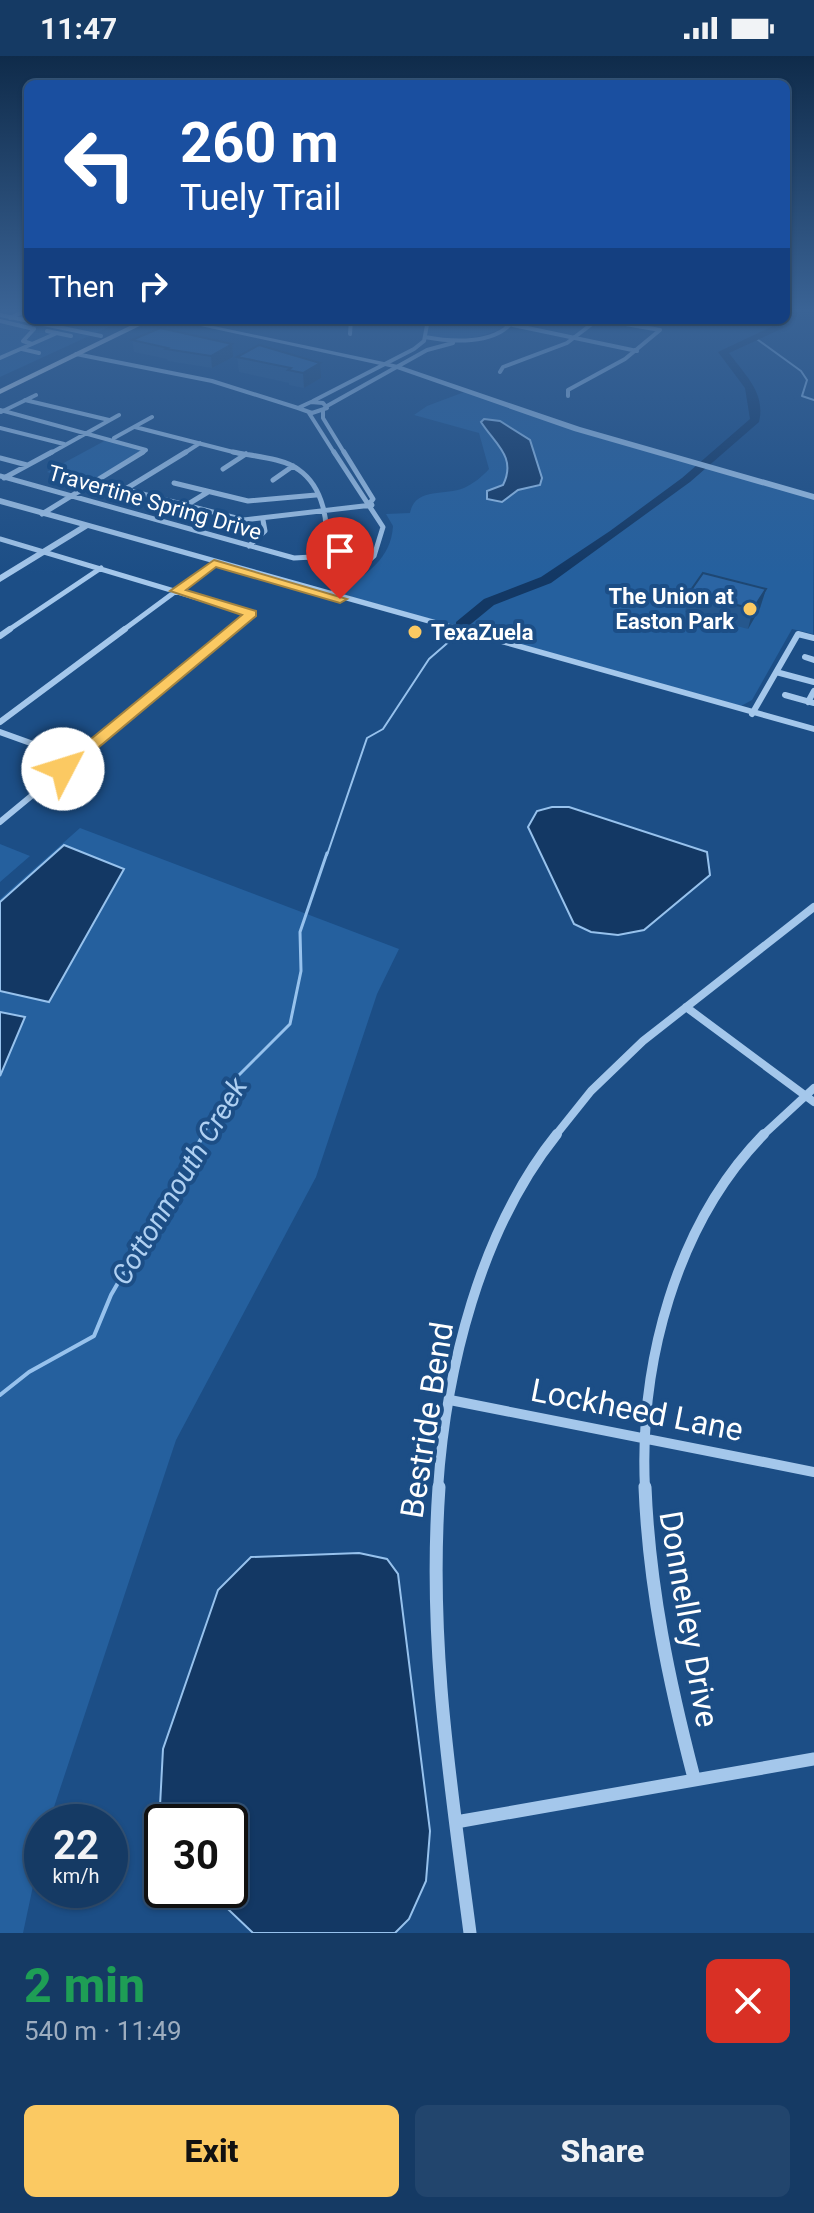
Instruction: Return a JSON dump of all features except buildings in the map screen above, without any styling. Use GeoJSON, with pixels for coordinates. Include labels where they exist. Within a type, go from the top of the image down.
{"type":"FeatureCollection","features":[{"type":"Feature","properties":{"kind":"street"},"geometry":{"type":"LineString","coordinates":[[1,411],[28,399]]}},
{"type":"Feature","properties":{"kind":"street"},"geometry":{"type":"LineString","coordinates":[[271,399],[309,413],[364,501],[371,504],[383,527],[378,550],[329,596]]}},
{"type":"Feature","properties":{"kind":"street"},"geometry":{"type":"LineString","coordinates":[[283,399],[310,402],[325,408]]}},
{"type":"Feature","properties":{"kind":"street"},"geometry":{"type":"LineString","coordinates":[[298,408],[317,399]]}},
{"type":"Feature","properties":{"kind":"street"},"geometry":{"type":"LineString","coordinates":[[309,413],[339,399]]}},
{"type":"Feature","properties":{"kind":"street"},"geometry":{"type":"LineString","coordinates":[[493,399],[577,429],[673,457],[814,486]]}},
{"type":"Feature","properties":{"kind":"street"},"geometry":{"type":"LineString","coordinates":[[517,399],[580,421],[680,450],[814,497]]}},
{"type":"Feature","properties":{"kind":"street"},"geometry":{"type":"LineString","coordinates":[[25,400],[109,420]]}},
{"type":"Feature","properties":{"kind":"street"},"geometry":{"type":"LineString","coordinates":[[325,408],[323,418],[373,499],[371,504]]}},
{"type":"Feature","properties":{"kind":"street"},"geometry":{"type":"LineString","coordinates":[[1,411],[143,447],[145,452],[42,514]]}},
{"type":"Feature","properties":{"kind":"street"},"geometry":{"type":"LineString","coordinates":[[2,478],[119,415]]}},
{"type":"Feature","properties":{"kind":"street"},"geometry":{"type":"LineString","coordinates":[[114,439],[152,417]]}},
{"type":"Feature","properties":{"kind":"street"},"geometry":{"type":"LineString","coordinates":[[135,427],[293,466],[303,471],[324,512]]}},
{"type":"Feature","properties":{"kind":"street"},"geometry":{"type":"LineString","coordinates":[[0,428],[64,444]]}},
{"type":"Feature","properties":{"kind":"street"},"geometry":{"type":"LineString","coordinates":[[124,490],[200,443]]}},
{"type":"Feature","properties":{"kind":"street"},"geometry":{"type":"LineString","coordinates":[[223,469],[246,454]]}},
{"type":"Feature","properties":{"kind":"street"},"geometry":{"type":"LineString","coordinates":[[0,458],[27,465]]}},
{"type":"Feature","properties":{"kind":"street"},"geometry":{"type":"LineString","coordinates":[[273,480],[293,466]]}},
{"type":"Feature","properties":{"kind":"street","name":"Travertine Spring Drive"},"geometry":{"type":"LineString","coordinates":[[2,478],[302,559],[321,548],[329,537],[324,512]]}},
{"type":"Feature","properties":{"kind":"street"},"geometry":{"type":"LineString","coordinates":[[96,482],[232,519],[263,520],[371,504]]}},
{"type":"Feature","properties":{"kind":"street"},"geometry":{"type":"LineString","coordinates":[[174,483],[259,501],[316,495]]}},
{"type":"Feature","properties":{"kind":"street"},"geometry":{"type":"LineString","coordinates":[[185,506],[208,492]]}},
{"type":"Feature","properties":{"kind":"street"},"geometry":{"type":"LineString","coordinates":[[0,501],[329,596],[814,729]]}},
{"type":"Feature","properties":{"kind":"street"},"geometry":{"type":"LineString","coordinates":[[249,546],[265,531],[263,520]]}},
{"type":"Feature","properties":{"kind":"street"},"geometry":{"type":"LineString","coordinates":[[0,579],[86,526]]}},
{"type":"Feature","properties":{"kind":"street"},"geometry":{"type":"LineString","coordinates":[[0,539],[251,614],[0,822]]}},
{"type":"Feature","properties":{"kind":"street"},"geometry":{"type":"LineString","coordinates":[[0,722],[214,563]]}},
{"type":"Feature","properties":{"kind":"street"},"geometry":{"type":"LineString","coordinates":[[0,636],[101,568]]}},
{"type":"Feature","properties":{"kind":"street"},"geometry":{"type":"LineString","coordinates":[[752,714],[798,634],[814,638]]}},
{"type":"Feature","properties":{"kind":"street"},"geometry":{"type":"LineString","coordinates":[[805,657],[814,660]]}},
{"type":"Feature","properties":{"kind":"street"},"geometry":{"type":"LineString","coordinates":[[776,672],[814,682]]}},
{"type":"Feature","properties":{"kind":"street"},"geometry":{"type":"LineString","coordinates":[[785,695],[811,703],[814,691]]}},
{"type":"Feature","properties":{"kind":"street"},"geometry":{"type":"LineString","coordinates":[[752,714],[814,735]]}},
{"type":"Feature","properties":{"kind":"street"},"geometry":{"type":"LineString","coordinates":[[0,732],[75,759]]}},
{"type":"Feature","properties":{"kind":"street","name":"Bestride Bend"},"geometry":{"type":"LineString","coordinates":[[470,1933],[441,1709],[434,1617],[437,1508],[450,1400],[462,1339],[478,1287],[511,1211],[542,1152],[605,1076],[686,1007],[814,907]]}},
{"type":"Feature","properties":{"kind":"street"},"geometry":{"type":"LineString","coordinates":[[686,1007],[811,1096]]}},
{"type":"Feature","properties":{"kind":"street","name":"Donnelley Drive"},"geometry":{"type":"LineString","coordinates":[[694,1778],[660,1638],[646,1554],[643,1437],[657,1336],[687,1246],[734,1168],[762,1136],[811,1096]]}},
{"type":"Feature","properties":{"kind":"street","name":"Lockheed Lane"},"geometry":{"type":"LineString","coordinates":[[450,1400],[814,1472]]}},
{"type":"Feature","properties":{"kind":"street"},"geometry":{"type":"LineString","coordinates":[[456,1822],[814,1759]]}},
{"type":"Feature","properties":{"kind":"shaded area"},"geometry":{"type":"Polygon","coordinates":[[[447,399],[488,399],[586,434],[814,499],[813,634],[792,629],[752,700],[741,706],[345,595],[344,592],[376,564],[388,548],[393,526],[386,514],[410,513],[418,499],[464,488],[489,469],[479,433],[414,415],[447,399]]]}},
{"type":"Feature","properties":{"kind":"shaded area"},"geometry":{"type":"Polygon","coordinates":[[[484,419],[500,421],[530,440],[542,478],[540,485],[518,490],[502,502],[487,499],[487,491],[503,485],[507,466],[502,451],[481,422],[484,419]]]}},
{"type":"Feature","properties":{"kind":"shaded area"},"geometry":{"type":"Polygon","coordinates":[[[108,439],[142,451],[87,484],[47,472],[108,439]]]}},
{"type":"Feature","properties":{"kind":"shaded area"},"geometry":{"type":"Polygon","coordinates":[[[569,807],[707,852],[710,875],[644,930],[618,935],[591,932],[574,924],[528,827],[537,811],[569,807]]]}},
{"type":"Feature","properties":{"kind":"shaded area"},"geometry":{"type":"Polygon","coordinates":[[[80,828],[399,949],[377,994],[316,1177],[176,1440],[55,1804],[24,1804],[24,1908],[28,1908],[23,1933],[0,1933],[0,899],[80,828]]]}},
{"type":"Feature","properties":{"kind":"shaded area"},"geometry":{"type":"Polygon","coordinates":[[[0,844],[30,856],[0,882],[0,844]]]}},
{"type":"Feature","properties":{"kind":"shaded area"},"geometry":{"type":"Polygon","coordinates":[[[64,845],[124,869],[49,1002],[0,991],[0,902],[64,845]]]}},
{"type":"Feature","properties":{"kind":"shaded area"},"geometry":{"type":"Polygon","coordinates":[[[0,1012],[25,1017],[0,1076],[0,1012]]]}},
{"type":"Feature","properties":{"kind":"shaded area"},"geometry":{"type":"Polygon","coordinates":[[[359,1553],[387,1559],[398,1574],[430,1831],[426,1881],[409,1919],[395,1933],[253,1933],[227,1908],[248,1908],[248,1804],[160,1804],[163,1749],[218,1590],[251,1557],[359,1553]]]}},
{"type":"Feature","properties":{"kind":"waterway","name":"Cottonmouth Creek"},"geometry":{"type":"LineString","coordinates":[[461,625],[489,602],[546,580],[686,480],[755,420],[753,399]]}},
{"type":"Feature","properties":{"kind":"waterway"},"geometry":{"type":"LineString","coordinates":[[810,399],[814,400]]}},
{"type":"Feature","properties":{"kind":"waterway","name":"Cottonmouth Creek"},"geometry":{"type":"LineString","coordinates":[[327,855],[367,738],[383,729],[429,659],[452,639]]}},
{"type":"Feature","properties":{"kind":"waterway","name":"Cottonmouth Creek"},"geometry":{"type":"LineString","coordinates":[[202,1136],[235,1079],[290,1024],[301,971],[300,932],[327,853]]}},
{"type":"Feature","properties":{"kind":"waterway","name":"Cottonmouth Creek"},"geometry":{"type":"LineString","coordinates":[[0,1395],[29,1372],[94,1336],[111,1295],[204,1134]]}},
{"type":"Feature","properties":{"kind":"place","name":"The Union at Easton Park"},"geometry":{"type":"Point","coordinates":[750,609]}},
{"type":"Feature","properties":{"kind":"place","name":"TexaZuela"},"geometry":{"type":"Point","coordinates":[415,632]}},
{"type":"Feature","properties":{"kind":"route"},"geometry":{"type":"LineString","coordinates":[[63,769],[251,614],[176,591],[214,563],[340,599]]}}]}
